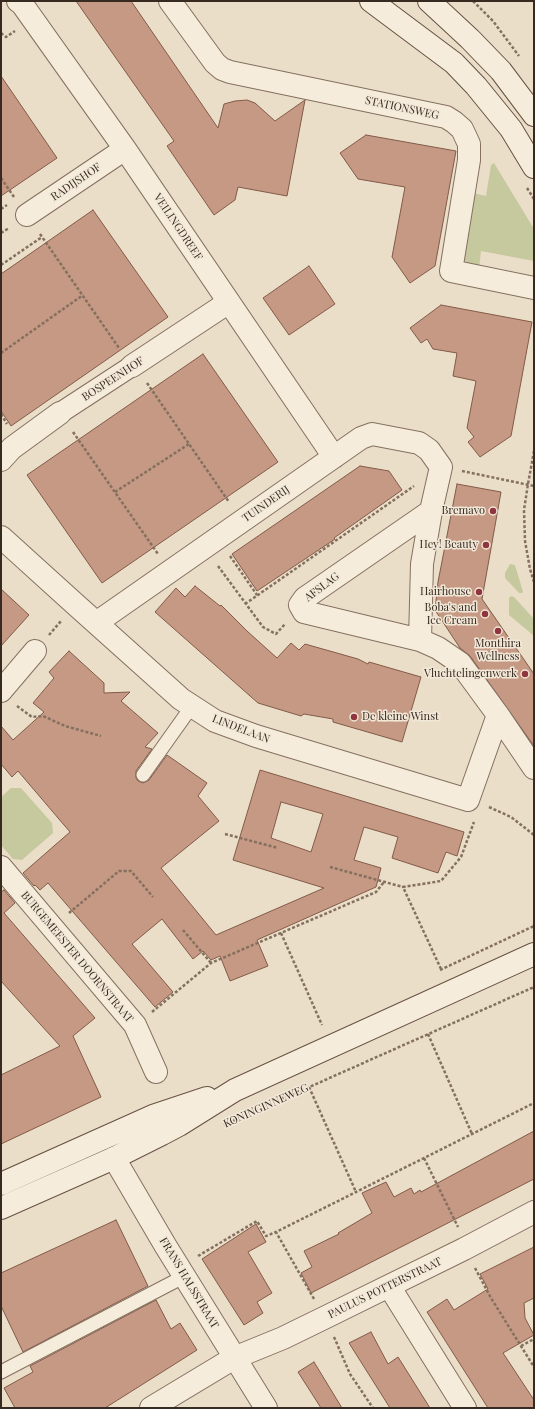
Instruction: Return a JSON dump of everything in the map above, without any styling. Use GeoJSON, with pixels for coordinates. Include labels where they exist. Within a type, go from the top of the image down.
{"type":"FeatureCollection","features":[{"type":"Feature","properties":{"kind":"street","name":"VEILINGDREEF"},"geometry":{"type":"LineString","coordinates":[[18,1],[26,8],[125,149],[334,457]]}},
{"type":"Feature","properties":{"kind":"street","name":"STATIONSWEG"},"geometry":{"type":"LineString","coordinates":[[170,1],[215,63],[222,69],[230,72],[446,117],[454,122],[462,129],[469,144],[469,160],[451,271],[534,288]]}},
{"type":"Feature","properties":{"kind":"street"},"geometry":{"type":"LineString","coordinates":[[371,1],[460,69],[511,129],[534,167]]}},
{"type":"Feature","properties":{"kind":"street"},"geometry":{"type":"LineString","coordinates":[[429,1],[470,39],[501,71],[534,114]]}},
{"type":"Feature","properties":{"kind":"street","name":"RADIJSHOF"},"geometry":{"type":"LineString","coordinates":[[27,215],[125,149]]}},
{"type":"Feature","properties":{"kind":"street","name":"BOSPEENHOF"},"geometry":{"type":"LineString","coordinates":[[1,460],[12,448],[60,413],[229,302]]}},
{"type":"Feature","properties":{"kind":"street","name":"TUINDERIJ"},"geometry":{"type":"LineString","coordinates":[[96,623],[361,438],[372,434],[419,443],[429,450],[441,466]]}},
{"type":"Feature","properties":{"kind":"street"},"geometry":{"type":"LineString","coordinates":[[420,640],[422,564],[431,511],[441,466]]}},
{"type":"Feature","properties":{"kind":"street","name":"AFSLAG"},"geometry":{"type":"LineString","coordinates":[[431,511],[305,598],[300,605],[301,608],[304,612],[420,640],[438,648],[460,663],[534,768]]}},
{"type":"Feature","properties":{"kind":"street","name":"LINDELAAN"},"geometry":{"type":"LineString","coordinates":[[1,537],[181,699],[215,721],[256,736],[474,802]]}},
{"type":"Feature","properties":{"kind":"street"},"geometry":{"type":"LineString","coordinates":[[7,697],[35,651]]}},
{"type":"Feature","properties":{"kind":"street"},"geometry":{"type":"LineString","coordinates":[[474,802],[498,715]]}},
{"type":"Feature","properties":{"kind":"street","name":"BURGEMEESTER DOORNSTRAAT"},"geometry":{"type":"LineString","coordinates":[[1,867],[135,1025],[156,1072]]}},
{"type":"Feature","properties":{"kind":"street"},"geometry":{"type":"LineString","coordinates":[[1,1184],[153,1116],[235,1090],[534,954]]}},
{"type":"Feature","properties":{"kind":"street"},"geometry":{"type":"LineString","coordinates":[[1,1208],[114,1158],[179,1125],[235,1090]]}},
{"type":"Feature","properties":{"kind":"street","name":"FRANS HALSSTRAAT"},"geometry":{"type":"LineString","coordinates":[[114,1158],[234,1358],[266,1408]]}},
{"type":"Feature","properties":{"kind":"street","name":"PAULUS POTTERSTRAAT"},"geometry":{"type":"LineString","coordinates":[[151,1408],[234,1358],[283,1338],[466,1248],[534,1212]]}},
{"type":"Feature","properties":{"kind":"street"},"geometry":{"type":"LineString","coordinates":[[389,1286],[465,1408]]}},
{"type":"Feature","properties":{"kind":"lane"},"geometry":{"type":"LineString","coordinates":[[143,774],[192,706]]}},
{"type":"Feature","properties":{"kind":"lane"},"geometry":{"type":"LineString","coordinates":[[1,1372],[182,1272]]}},
{"type":"Feature","properties":{"kind":"path"},"geometry":{"type":"LineString","coordinates":[[473,1],[493,21],[522,60]]}},
{"type":"Feature","properties":{"kind":"path"},"geometry":{"type":"LineString","coordinates":[[1,178],[242,521]]}},
{"type":"Feature","properties":{"kind":"path"},"geometry":{"type":"LineString","coordinates":[[1,265],[42,237]]}},
{"type":"Feature","properties":{"kind":"path"},"geometry":{"type":"LineString","coordinates":[[1,353],[83,296]]}},
{"type":"Feature","properties":{"kind":"path"},"geometry":{"type":"LineString","coordinates":[[60,413],[170,571]]}},
{"type":"Feature","properties":{"kind":"path"},"geometry":{"type":"LineString","coordinates":[[115,492],[189,444]]}},
{"type":"Feature","properties":{"kind":"path"},"geometry":{"type":"LineString","coordinates":[[534,451],[524,510],[525,541],[534,582]]}},
{"type":"Feature","properties":{"kind":"path"},"geometry":{"type":"LineString","coordinates":[[245,604],[441,466],[534,486]]}},
{"type":"Feature","properties":{"kind":"path"},"geometry":{"type":"LineString","coordinates":[[211,543],[257,595]]}},
{"type":"Feature","properties":{"kind":"path"},"geometry":{"type":"LineString","coordinates":[[211,543],[245,604],[263,627],[276,634],[301,608]]}},
{"type":"Feature","properties":{"kind":"path"},"geometry":{"type":"LineString","coordinates":[[35,651],[75,604]]}},
{"type":"Feature","properties":{"kind":"path"},"geometry":{"type":"LineString","coordinates":[[7,697],[32,718],[43,716],[65,726],[101,736]]}},
{"type":"Feature","properties":{"kind":"path"},"geometry":{"type":"LineString","coordinates":[[330,867],[403,887],[441,881],[461,857],[474,802],[511,817],[534,835]]}},
{"type":"Feature","properties":{"kind":"path"},"geometry":{"type":"LineString","coordinates":[[225,834],[278,848]]}},
{"type":"Feature","properties":{"kind":"path"},"geometry":{"type":"LineString","coordinates":[[52,928],[119,871],[131,871],[153,897]]}},
{"type":"Feature","properties":{"kind":"path"},"geometry":{"type":"LineString","coordinates":[[135,1025],[211,963],[376,892],[384,882]]}},
{"type":"Feature","properties":{"kind":"path"},"geometry":{"type":"LineString","coordinates":[[403,887],[441,969]]}},
{"type":"Feature","properties":{"kind":"path"},"geometry":{"type":"LineString","coordinates":[[183,930],[211,963]]}},
{"type":"Feature","properties":{"kind":"path"},"geometry":{"type":"LineString","coordinates":[[281,933],[322,1025]]}},
{"type":"Feature","properties":{"kind":"path","name":"KONINGINNEWEG"},"geometry":{"type":"LineString","coordinates":[[218,1128],[534,987]]}},
{"type":"Feature","properties":{"kind":"path"},"geometry":{"type":"LineString","coordinates":[[428,1034],[472,1134]]}},
{"type":"Feature","properties":{"kind":"path"},"geometry":{"type":"LineString","coordinates":[[309,1087],[356,1192]]}},
{"type":"Feature","properties":{"kind":"path"},"geometry":{"type":"LineString","coordinates":[[182,1272],[257,1221],[266,1236],[276,1232],[534,1103]]}},
{"type":"Feature","properties":{"kind":"path"},"geometry":{"type":"LineString","coordinates":[[424,1158],[491,1298],[534,1367]]}},
{"type":"Feature","properties":{"kind":"path"},"geometry":{"type":"LineString","coordinates":[[276,1232],[332,1333],[350,1374],[373,1408]]}},
{"type":"Feature","properties":{"kind":"path"},"geometry":{"type":"LineString","coordinates":[[521,1346],[534,1339]]}},
{"type":"Feature","properties":{"kind":"green space"},"geometry":{"type":"Polygon","coordinates":[[[494,163],[534,229],[534,261],[481,251],[479,268],[470,266],[464,260],[462,250],[473,193],[486,196],[491,165],[494,163]]]}},
{"type":"Feature","properties":{"kind":"green space"},"geometry":{"type":"Polygon","coordinates":[[[510,564],[515,565],[523,592],[522,593],[519,593],[505,578],[505,573],[510,564]]]}},
{"type":"Feature","properties":{"kind":"green space"},"geometry":{"type":"Polygon","coordinates":[[[511,596],[514,597],[534,619],[534,636],[509,615],[509,598],[511,596]]]}},
{"type":"Feature","properties":{"kind":"green space"},"geometry":{"type":"Polygon","coordinates":[[[11,788],[21,788],[52,823],[53,833],[22,860],[13,859],[1,845],[1,797],[11,788]]]}},
{"type":"Feature","properties":{"kind":"building"},"geometry":{"type":"Polygon","coordinates":[[[76,1],[131,1],[218,128],[224,104],[247,100],[255,103],[275,121],[305,100],[287,196],[238,187],[235,200],[214,215],[167,146],[174,141],[76,1]]]}},
{"type":"Feature","properties":{"kind":"building"},"geometry":{"type":"Polygon","coordinates":[[[1,76],[57,158],[1,196],[1,76]]]}},
{"type":"Feature","properties":{"kind":"building"},"geometry":{"type":"Polygon","coordinates":[[[366,135],[456,151],[435,266],[410,283],[392,257],[405,187],[358,179],[340,153],[366,135]]]}},
{"type":"Feature","properties":{"kind":"building"},"geometry":{"type":"Polygon","coordinates":[[[93,210],[168,317],[11,426],[1,411],[1,274],[93,210]]]}},
{"type":"Feature","properties":{"kind":"building"},"geometry":{"type":"Polygon","coordinates":[[[309,266],[335,304],[289,335],[263,298],[309,266]]]}},
{"type":"Feature","properties":{"kind":"building"},"geometry":{"type":"Polygon","coordinates":[[[441,305],[532,322],[511,436],[480,457],[468,442],[474,437],[467,428],[476,381],[453,376],[457,353],[433,349],[427,339],[421,343],[410,328],[441,305]]]}},
{"type":"Feature","properties":{"kind":"building"},"geometry":{"type":"Polygon","coordinates":[[[203,354],[278,462],[102,583],[27,475],[203,354]]]}},
{"type":"Feature","properties":{"kind":"building"},"geometry":{"type":"Polygon","coordinates":[[[360,466],[389,471],[402,490],[334,538],[335,539],[257,591],[232,554],[360,466]]]}},
{"type":"Feature","properties":{"kind":"building"},"geometry":{"type":"Polygon","coordinates":[[[457,484],[501,492],[482,599],[534,674],[534,746],[470,656],[460,648],[435,610],[438,582],[457,484]]]}},
{"type":"Feature","properties":{"kind":"building"},"geometry":{"type":"Polygon","coordinates":[[[195,586],[220,606],[221,605],[277,658],[291,643],[299,650],[305,644],[358,659],[368,664],[369,662],[421,677],[402,742],[333,722],[333,719],[304,714],[301,716],[258,703],[155,612],[176,588],[185,597],[195,586]]]}},
{"type":"Feature","properties":{"kind":"building"},"geometry":{"type":"Polygon","coordinates":[[[1,589],[29,615],[1,646],[1,589]]]}},
{"type":"Feature","properties":{"kind":"building"},"geometry":{"type":"Polygon","coordinates":[[[69,651],[104,683],[104,693],[130,692],[121,701],[158,733],[145,747],[152,749],[136,771],[136,778],[138,781],[143,783],[149,780],[167,755],[207,783],[198,796],[219,821],[161,868],[216,935],[324,888],[233,860],[260,770],[464,832],[457,856],[446,852],[438,873],[392,858],[398,837],[364,827],[354,860],[381,868],[376,887],[257,940],[268,966],[230,981],[220,956],[211,960],[203,951],[193,959],[162,919],[132,944],[173,992],[155,1007],[48,883],[40,890],[35,885],[34,886],[23,873],[70,832],[18,771],[12,777],[1,764],[1,726],[13,740],[44,712],[33,703],[54,678],[49,672],[69,651]],[[281,802],[271,838],[311,852],[323,814],[281,802]]]}},
{"type":"Feature","properties":{"kind":"building"},"geometry":{"type":"Polygon","coordinates":[[[4,890],[15,903],[4,913],[95,1018],[73,1036],[101,1097],[1,1144],[1,1075],[60,1046],[1,981],[1,892],[4,890]]]}},
{"type":"Feature","properties":{"kind":"building"},"geometry":{"type":"Polygon","coordinates":[[[534,1131],[534,1179],[311,1293],[301,1273],[312,1267],[304,1251],[339,1234],[338,1233],[372,1213],[362,1193],[386,1182],[394,1197],[411,1188],[414,1194],[420,1190],[421,1192],[534,1131]]]}},
{"type":"Feature","properties":{"kind":"building"},"geometry":{"type":"Polygon","coordinates":[[[116,1220],[148,1286],[23,1352],[1,1306],[1,1273],[116,1220]]]}},
{"type":"Feature","properties":{"kind":"building"},"geometry":{"type":"Polygon","coordinates":[[[256,1224],[266,1242],[248,1252],[272,1293],[257,1302],[263,1313],[244,1325],[202,1259],[256,1224]]]}},
{"type":"Feature","properties":{"kind":"building"},"geometry":{"type":"Polygon","coordinates":[[[534,1247],[534,1298],[524,1303],[525,1318],[534,1335],[503,1353],[534,1400],[534,1408],[488,1408],[427,1312],[447,1299],[454,1310],[488,1289],[480,1274],[534,1247]]]}},
{"type":"Feature","properties":{"kind":"building"},"geometry":{"type":"Polygon","coordinates":[[[156,1300],[171,1329],[180,1323],[197,1350],[105,1408],[15,1408],[4,1388],[33,1372],[30,1366],[156,1300]]]}},
{"type":"Feature","properties":{"kind":"building"},"geometry":{"type":"Polygon","coordinates":[[[371,1332],[388,1364],[398,1357],[430,1408],[390,1408],[349,1343],[371,1332]]]}},
{"type":"Feature","properties":{"kind":"building"},"geometry":{"type":"Polygon","coordinates":[[[314,1362],[342,1408],[321,1408],[298,1372],[314,1362]]]}},
{"type":"Feature","properties":{"kind":"place","name":"Bremavo"},"geometry":{"type":"Point","coordinates":[493,511]}},
{"type":"Feature","properties":{"kind":"place","name":"Hey! Beauty"},"geometry":{"type":"Point","coordinates":[486,545]}},
{"type":"Feature","properties":{"kind":"place","name":"Hairhouse"},"geometry":{"type":"Point","coordinates":[479,592]}},
{"type":"Feature","properties":{"kind":"place","name":"Boba's and Ice Cream"},"geometry":{"type":"Point","coordinates":[485,614]}},
{"type":"Feature","properties":{"kind":"place","name":"Monthira Wellness"},"geometry":{"type":"Point","coordinates":[498,631]}},
{"type":"Feature","properties":{"kind":"place","name":"Vluchtelingenwerk"},"geometry":{"type":"Point","coordinates":[525,674]}},
{"type":"Feature","properties":{"kind":"place","name":"De kleine Winst"},"geometry":{"type":"Point","coordinates":[354,717]}}]}
